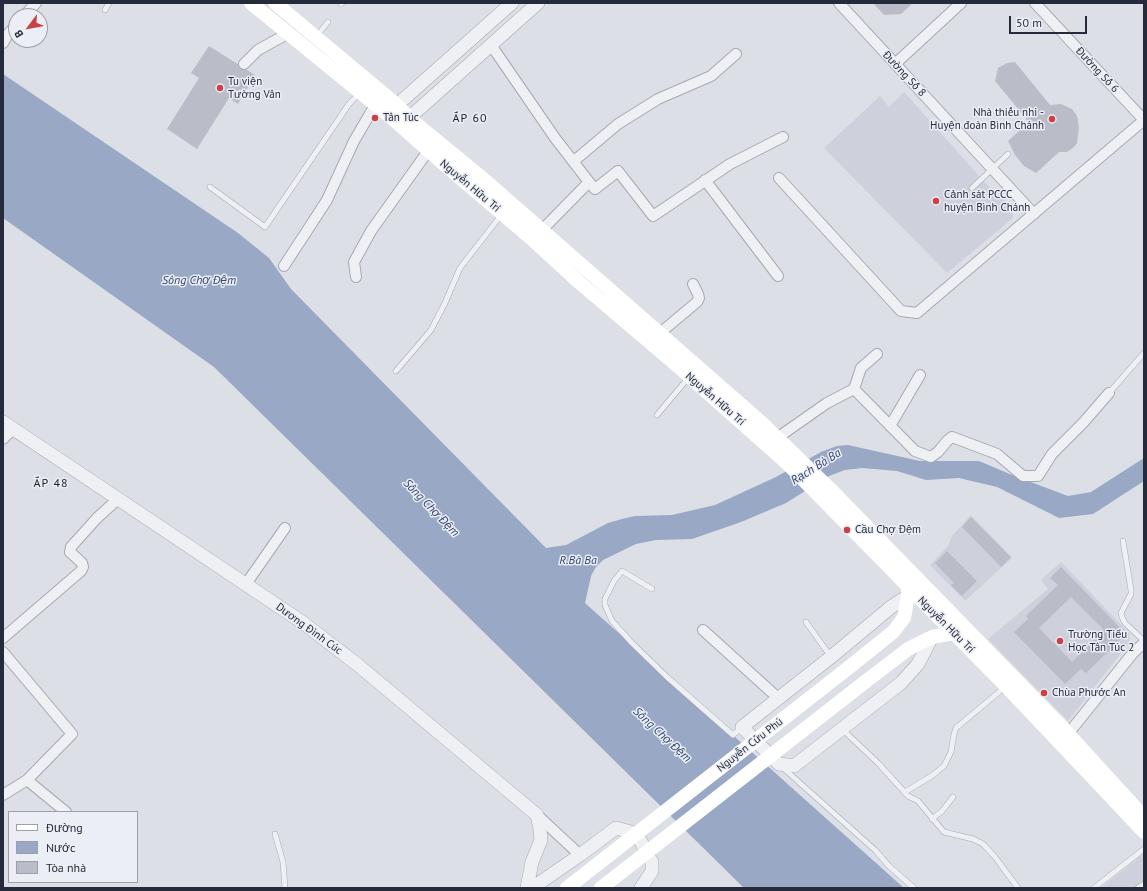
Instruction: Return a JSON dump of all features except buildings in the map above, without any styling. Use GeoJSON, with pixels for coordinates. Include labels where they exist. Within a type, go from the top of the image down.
{"type":"FeatureCollection","features":[{"type":"Feature","properties":{"kind":"main road","name":"Nguyễn Hữu Trí"},"geometry":{"type":"LineString","coordinates":[[251,3],[285,32],[366,88]]}},
{"type":"Feature","properties":{"kind":"main road","name":"Nguyễn Hữu Trí"},"geometry":{"type":"LineString","coordinates":[[278,4],[316,38],[366,88],[392,110],[428,151],[503,214],[689,377],[792,460],[1068,734],[1144,817]]}},
{"type":"Feature","properties":{"kind":"main road"},"geometry":{"type":"LineString","coordinates":[[285,32],[292,18]]}},
{"type":"Feature","properties":{"kind":"main road","name":"Nguyễn Hữu Trí"},"geometry":{"type":"LineString","coordinates":[[404,122],[488,183],[542,230],[777,438],[792,460]]}},
{"type":"Feature","properties":{"kind":"main road"},"geometry":{"type":"LineString","coordinates":[[580,283],[590,273]]}},
{"type":"Feature","properties":{"kind":"main road","name":"Nguyễn Hữu Trí"},"geometry":{"type":"LineString","coordinates":[[825,493],[908,591],[954,633],[1006,686],[1144,832]]}},
{"type":"Feature","properties":{"kind":"main road","name":"Nguyễn Cửu Phú"},"geometry":{"type":"LineString","coordinates":[[566,888],[893,632],[904,618],[908,591]]}},
{"type":"Feature","properties":{"kind":"main road","name":"Nguyễn Cửu Phú"},"geometry":{"type":"LineString","coordinates":[[601,888],[908,649],[932,637],[954,633]]}},
{"type":"Feature","properties":{"kind":"street"},"geometry":{"type":"LineString","coordinates":[[392,110],[512,3]]}},
{"type":"Feature","properties":{"kind":"street"},"geometry":{"type":"LineString","coordinates":[[404,122],[538,3]]}},
{"type":"Feature","properties":{"kind":"street","name":"Đường Số 8"},"geometry":{"type":"LineString","coordinates":[[839,3],[1034,214]]}},
{"type":"Feature","properties":{"kind":"street"},"geometry":{"type":"LineString","coordinates":[[895,64],[961,3]]}},
{"type":"Feature","properties":{"kind":"street","name":"Đường Số 6"},"geometry":{"type":"LineString","coordinates":[[1035,3],[1144,120]]}},
{"type":"Feature","properties":{"kind":"street"},"geometry":{"type":"LineString","coordinates":[[3,43],[6,32]]}},
{"type":"Feature","properties":{"kind":"street"},"geometry":{"type":"LineString","coordinates":[[244,64],[258,50],[285,32]]}},
{"type":"Feature","properties":{"kind":"street"},"geometry":{"type":"LineString","coordinates":[[491,45],[555,138],[595,189],[618,171],[653,216],[730,164],[783,137]]}},
{"type":"Feature","properties":{"kind":"street"},"geometry":{"type":"LineString","coordinates":[[574,162],[618,124],[658,99],[711,76],[736,54]]}},
{"type":"Feature","properties":{"kind":"street"},"geometry":{"type":"LineString","coordinates":[[284,266],[327,200],[354,141],[378,99]]}},
{"type":"Feature","properties":{"kind":"street"},"geometry":{"type":"LineString","coordinates":[[779,178],[901,311],[917,314],[1144,120]]}},
{"type":"Feature","properties":{"kind":"street"},"geometry":{"type":"LineString","coordinates":[[356,277],[354,262],[357,256],[372,231],[428,151]]}},
{"type":"Feature","properties":{"kind":"street"},"geometry":{"type":"LineString","coordinates":[[705,180],[778,276]]}},
{"type":"Feature","properties":{"kind":"street"},"geometry":{"type":"LineString","coordinates":[[542,230],[589,182]]}},
{"type":"Feature","properties":{"kind":"street"},"geometry":{"type":"LineString","coordinates":[[660,333],[697,302],[699,298],[693,284]]}},
{"type":"Feature","properties":{"kind":"street"},"geometry":{"type":"LineString","coordinates":[[777,438],[826,403],[854,389],[861,368],[877,354]]}},
{"type":"Feature","properties":{"kind":"street"},"geometry":{"type":"LineString","coordinates":[[890,426],[920,375]]}},
{"type":"Feature","properties":{"kind":"street"},"geometry":{"type":"LineString","coordinates":[[854,389],[915,451],[931,457],[952,438],[997,454],[1023,476],[1038,476],[1052,454],[1083,423],[1109,393]]}},
{"type":"Feature","properties":{"kind":"street"},"geometry":{"type":"LineString","coordinates":[[3,439],[8,426]]}},
{"type":"Feature","properties":{"kind":"street","name":"Dương Đình Cúc"},"geometry":{"type":"LineString","coordinates":[[8,426],[302,622],[358,665],[537,815]]}},
{"type":"Feature","properties":{"kind":"street"},"geometry":{"type":"LineString","coordinates":[[3,638],[82,571],[82,563],[70,552],[71,547],[97,518],[118,499]]}},
{"type":"Feature","properties":{"kind":"street"},"geometry":{"type":"LineString","coordinates":[[246,584],[285,528]]}},
{"type":"Feature","properties":{"kind":"street"},"geometry":{"type":"LineString","coordinates":[[908,591],[831,657],[742,727],[779,764],[794,766],[901,683],[918,664],[932,637]]}},
{"type":"Feature","properties":{"kind":"street"},"geometry":{"type":"LineString","coordinates":[[703,630],[778,698]]}},
{"type":"Feature","properties":{"kind":"street"},"geometry":{"type":"LineString","coordinates":[[1068,734],[1133,652],[1144,642]]}},
{"type":"Feature","properties":{"kind":"street"},"geometry":{"type":"LineString","coordinates":[[3,652],[72,734],[27,780],[3,794]]}},
{"type":"Feature","properties":{"kind":"street"},"geometry":{"type":"LineString","coordinates":[[27,780],[65,811]]}},
{"type":"Feature","properties":{"kind":"street"},"geometry":{"type":"LineString","coordinates":[[537,815],[580,855]]}},
{"type":"Feature","properties":{"kind":"street"},"geometry":{"type":"LineString","coordinates":[[527,888],[532,862],[541,840],[537,815]]}},
{"type":"Feature","properties":{"kind":"street"},"geometry":{"type":"LineString","coordinates":[[532,888],[616,828],[634,833],[639,838],[652,862],[652,871],[641,888]]}},
{"type":"Feature","properties":{"kind":"lane"},"geometry":{"type":"LineString","coordinates":[[105,10],[109,3]]}},
{"type":"Feature","properties":{"kind":"lane"},"geometry":{"type":"LineString","coordinates":[[316,38],[328,22]]}},
{"type":"Feature","properties":{"kind":"lane"},"geometry":{"type":"LineString","coordinates":[[210,187],[264,227],[349,104],[366,88]]}},
{"type":"Feature","properties":{"kind":"lane"},"geometry":{"type":"LineString","coordinates":[[972,188],[1008,154]]}},
{"type":"Feature","properties":{"kind":"lane"},"geometry":{"type":"LineString","coordinates":[[396,371],[431,330],[445,303],[460,268],[503,214]]}},
{"type":"Feature","properties":{"kind":"lane"},"geometry":{"type":"LineString","coordinates":[[1109,393],[1144,353]]}},
{"type":"Feature","properties":{"kind":"lane"},"geometry":{"type":"LineString","coordinates":[[657,415],[689,377]]}},
{"type":"Feature","properties":{"kind":"lane"},"geometry":{"type":"LineString","coordinates":[[1123,541],[1131,594],[1121,613],[1124,623],[1144,642]]}},
{"type":"Feature","properties":{"kind":"lane"},"geometry":{"type":"LineString","coordinates":[[652,589],[622,571],[614,581],[605,598],[605,605],[612,620],[667,677],[733,735],[742,727]]}},
{"type":"Feature","properties":{"kind":"lane"},"geometry":{"type":"LineString","coordinates":[[806,622],[831,657]]}},
{"type":"Feature","properties":{"kind":"lane"},"geometry":{"type":"LineString","coordinates":[[905,792],[933,776],[944,766],[951,752],[956,728],[1006,686]]}},
{"type":"Feature","properties":{"kind":"lane"},"geometry":{"type":"LineString","coordinates":[[842,728],[878,763],[908,796],[918,801],[944,832],[973,839],[983,844],[995,857],[1018,888]]}},
{"type":"Feature","properties":{"kind":"lane"},"geometry":{"type":"LineString","coordinates":[[779,764],[875,850],[889,866],[914,888]]}},
{"type":"Feature","properties":{"kind":"lane"},"geometry":{"type":"LineString","coordinates":[[932,818],[942,812],[953,797]]}},
{"type":"Feature","properties":{"kind":"lane"},"geometry":{"type":"LineString","coordinates":[[275,834],[283,862],[285,888]]}},
{"type":"Feature","properties":{"kind":"lane"},"geometry":{"type":"LineString","coordinates":[[1094,888],[1144,849]]}},
{"type":"Feature","properties":{"kind":"lane"},"geometry":{"type":"LineString","coordinates":[[1138,888],[1144,884]]}},
{"type":"Feature","properties":{"kind":"shaded area"},"geometry":{"type":"Polygon","coordinates":[[[904,92],[997,196],[1003,199],[1012,209],[1013,218],[947,273],[824,148],[880,96],[889,107],[904,92]]]}},
{"type":"Feature","properties":{"kind":"shaded area"},"geometry":{"type":"Polygon","coordinates":[[[971,515],[1012,558],[965,601],[930,565],[948,546],[952,536],[971,515]]]}},
{"type":"Feature","properties":{"kind":"shaded area","name":"Trường Tiểu Học Tân Túc 2"},"geometry":{"type":"Polygon","coordinates":[[[1061,562],[1130,634],[1129,643],[1068,721],[988,639],[1048,589],[1041,580],[1061,562]]]}},
{"type":"Feature","properties":{"kind":"shaded area"},"geometry":{"type":"Polygon","coordinates":[[[1144,853],[1144,888],[1101,888],[1144,853]]]}},
{"type":"Feature","properties":{"kind":"water","name":"Sông Chợ Đệm"},"geometry":{"type":"Polygon","coordinates":[[[3,74],[238,233],[269,258],[291,289],[546,548],[566,545],[608,523],[622,519],[635,516],[672,515],[715,505],[776,477],[821,452],[837,446],[848,445],[920,461],[979,461],[1068,496],[1091,492],[1144,458],[1144,481],[1093,514],[1059,518],[997,487],[959,478],[926,480],[897,471],[862,468],[845,470],[829,476],[786,503],[741,522],[692,539],[656,540],[636,544],[603,560],[596,567],[591,576],[585,603],[904,888],[744,888],[214,367],[3,218],[3,74]]]}},
{"type":"Feature","properties":{"kind":"place","name":"Tu viện Tường Vân"},"geometry":{"type":"Point","coordinates":[220,88]}},
{"type":"Feature","properties":{"kind":"place","name":"Tân Túc"},"geometry":{"type":"Point","coordinates":[375,118]}},
{"type":"Feature","properties":{"kind":"place","name":"Nhà thiếu nhi - Huyện đoàn Bình Chánh"},"geometry":{"type":"Point","coordinates":[1052,119]}},
{"type":"Feature","properties":{"kind":"place","name":"Cảnh sát PCCC huyện Bình Chánh"},"geometry":{"type":"Point","coordinates":[936,201]}},
{"type":"Feature","properties":{"kind":"place","name":"Cầu Chợ Đệm"},"geometry":{"type":"Point","coordinates":[847,530]}},
{"type":"Feature","properties":{"kind":"place","name":"Trường Tiểu Học Tân Túc 2"},"geometry":{"type":"Point","coordinates":[1060,641]}},
{"type":"Feature","properties":{"kind":"place","name":"Chùa Phước An"},"geometry":{"type":"Point","coordinates":[1044,693]}},
{"type":"Feature","properties":{"kind":"district","name":"ẤP 60"},"geometry":{"type":"Point","coordinates":[470,119]}},
{"type":"Feature","properties":{"kind":"district","name":"ẤP 48"},"geometry":{"type":"Point","coordinates":[51,484]}},
{"type":"Feature","properties":{"kind":"water label","name":"Rạch Bà Ba"},"geometry":{"type":"Point","coordinates":[816,467]}},
{"type":"Feature","properties":{"kind":"water label","name":"R.Bà Ba"},"geometry":{"type":"Point","coordinates":[578,561]}}]}
